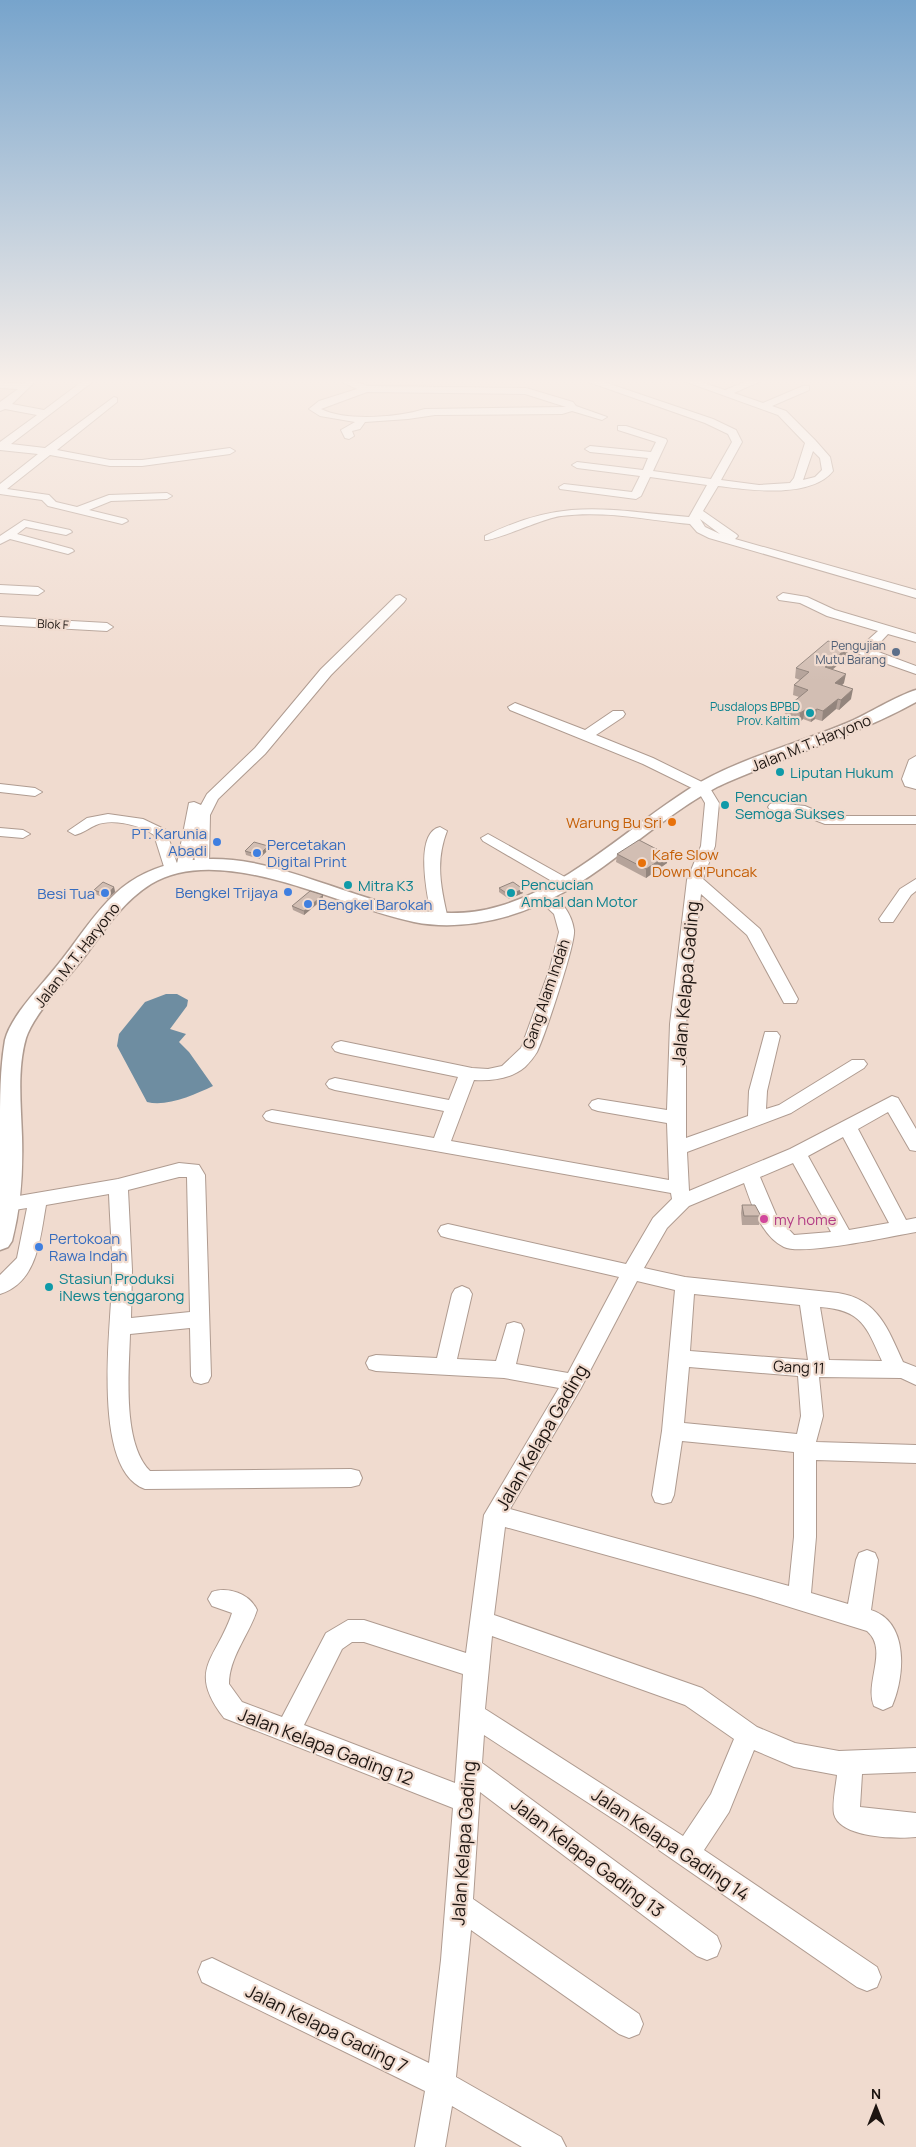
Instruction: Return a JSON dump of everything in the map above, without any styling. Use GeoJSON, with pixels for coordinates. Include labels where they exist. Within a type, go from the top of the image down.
{"type":"FeatureCollection","features":[{"type":"Feature","properties":{"kind":"main road","name":"Jalan M.T. Haryono"},"geometry":{"type":"LineString","coordinates":[[0,1241],[8,1204],[0,1105],[7,1062],[14,1038],[104,917],[140,884],[158,873],[186,866],[238,866],[268,872],[380,908],[440,920],[484,916],[545,898],[703,788],[765,761],[871,720],[916,695]]}},
{"type":"Feature","properties":{"kind":"street"},"geometry":{"type":"LineString","coordinates":[[0,490],[12,480]]}},
{"type":"Feature","properties":{"kind":"street"},"geometry":{"type":"LineString","coordinates":[[564,487],[636,496],[644,480]]}},
{"type":"Feature","properties":{"kind":"street"},"geometry":{"type":"LineString","coordinates":[[699,480],[759,488],[793,486],[815,480]]}},
{"type":"Feature","properties":{"kind":"street"},"geometry":{"type":"LineString","coordinates":[[793,486],[797,480]]}},
{"type":"Feature","properties":{"kind":"street"},"geometry":{"type":"LineString","coordinates":[[696,517],[714,482]]}},
{"type":"Feature","properties":{"kind":"street"},"geometry":{"type":"LineString","coordinates":[[0,490],[45,497],[49,503],[122,521]]}},
{"type":"Feature","properties":{"kind":"street"},"geometry":{"type":"LineString","coordinates":[[76,511],[109,498],[167,496]]}},
{"type":"Feature","properties":{"kind":"street"},"geometry":{"type":"LineString","coordinates":[[489,538],[537,518],[564,513],[696,517]]}},
{"type":"Feature","properties":{"kind":"street"},"geometry":{"type":"LineString","coordinates":[[696,517],[702,530],[916,588]]}},
{"type":"Feature","properties":{"kind":"street"},"geometry":{"type":"LineString","coordinates":[[3,538],[24,523],[66,532]]}},
{"type":"Feature","properties":{"kind":"street"},"geometry":{"type":"LineString","coordinates":[[720,535],[916,594]]}},
{"type":"Feature","properties":{"kind":"street"},"geometry":{"type":"LineString","coordinates":[[3,538],[68,551]]}},
{"type":"Feature","properties":{"kind":"street"},"geometry":{"type":"LineString","coordinates":[[0,588],[38,591]]}},
{"type":"Feature","properties":{"kind":"street"},"geometry":{"type":"LineString","coordinates":[[783,597],[803,600],[826,611],[916,638]]}},
{"type":"Feature","properties":{"kind":"street"},"geometry":{"type":"LineString","coordinates":[[186,866],[195,803],[204,790],[250,748],[267,740],[326,672],[400,599]]}},
{"type":"Feature","properties":{"kind":"street","name":"Blok F"},"geometry":{"type":"LineString","coordinates":[[0,621],[107,627]]}},
{"type":"Feature","properties":{"kind":"street"},"geometry":{"type":"LineString","coordinates":[[888,630],[864,651],[916,670]]}},
{"type":"Feature","properties":{"kind":"street"},"geometry":{"type":"LineString","coordinates":[[515,707],[587,735],[703,788]]}},
{"type":"Feature","properties":{"kind":"street"},"geometry":{"type":"LineString","coordinates":[[587,735],[618,714]]}},
{"type":"Feature","properties":{"kind":"street"},"geometry":{"type":"LineString","coordinates":[[916,760],[909,779],[910,783],[916,785]]}},
{"type":"Feature","properties":{"kind":"street"},"geometry":{"type":"LineString","coordinates":[[0,788],[35,792]]}},
{"type":"Feature","properties":{"kind":"street","name":"Jalan Kelapa Gading"},"geometry":{"type":"LineString","coordinates":[[430,2147],[441,2084],[459,1906],[476,1667],[496,1515],[574,1382],[660,1223],[680,1194],[676,1118],[678,1024],[695,880],[710,836],[712,802],[703,788]]}},
{"type":"Feature","properties":{"kind":"street"},"geometry":{"type":"LineString","coordinates":[[775,807],[800,809],[825,820],[842,822],[916,820]]}},
{"type":"Feature","properties":{"kind":"street"},"geometry":{"type":"LineString","coordinates":[[75,831],[92,821],[104,818],[138,823],[156,829],[186,866]]}},
{"type":"Feature","properties":{"kind":"street"},"geometry":{"type":"LineString","coordinates":[[440,831],[431,852],[431,863],[440,920]]}},
{"type":"Feature","properties":{"kind":"street"},"geometry":{"type":"LineString","coordinates":[[0,832],[23,834]]}},
{"type":"Feature","properties":{"kind":"street"},"geometry":{"type":"LineString","coordinates":[[488,838],[567,884]]}},
{"type":"Feature","properties":{"kind":"street"},"geometry":{"type":"LineString","coordinates":[[695,880],[754,932],[790,999]]}},
{"type":"Feature","properties":{"kind":"street"},"geometry":{"type":"LineString","coordinates":[[887,919],[905,892],[916,884]]}},
{"type":"Feature","properties":{"kind":"street","name":"Gang Alam Indah"},"geometry":{"type":"LineString","coordinates":[[341,1046],[468,1073],[488,1075],[507,1071],[519,1062],[529,1050],[558,968],[567,932],[561,912],[545,898]]}},
{"type":"Feature","properties":{"kind":"street"},"geometry":{"type":"LineString","coordinates":[[757,1121],[758,1090],[772,1036]]}},
{"type":"Feature","properties":{"kind":"street"},"geometry":{"type":"LineString","coordinates":[[678,1148],[757,1121],[784,1109],[858,1064]]}},
{"type":"Feature","properties":{"kind":"street"},"geometry":{"type":"LineString","coordinates":[[440,1146],[468,1073]]}},
{"type":"Feature","properties":{"kind":"street"},"geometry":{"type":"LineString","coordinates":[[335,1084],[454,1107]]}},
{"type":"Feature","properties":{"kind":"street"},"geometry":{"type":"LineString","coordinates":[[272,1116],[440,1146],[680,1194],[750,1175],[797,1154],[892,1102],[916,1145]]}},
{"type":"Feature","properties":{"kind":"street"},"geometry":{"type":"LineString","coordinates":[[598,1105],[676,1118]]}},
{"type":"Feature","properties":{"kind":"street"},"geometry":{"type":"LineString","coordinates":[[750,1175],[772,1222],[786,1239],[799,1243],[911,1228],[847,1126]]}},
{"type":"Feature","properties":{"kind":"street"},"geometry":{"type":"LineString","coordinates":[[797,1154],[844,1238]]}},
{"type":"Feature","properties":{"kind":"street"},"geometry":{"type":"LineString","coordinates":[[8,1204],[118,1186],[179,1170],[192,1170],[196,1175],[201,1376]]}},
{"type":"Feature","properties":{"kind":"street"},"geometry":{"type":"LineString","coordinates":[[118,1186],[122,1279],[121,1327],[116,1376],[124,1450],[129,1465],[136,1476],[145,1480],[351,1478]]}},
{"type":"Feature","properties":{"kind":"street"},"geometry":{"type":"LineString","coordinates":[[0,1286],[14,1275],[26,1260],[38,1200]]}},
{"type":"Feature","properties":{"kind":"street"},"geometry":{"type":"LineString","coordinates":[[448,1231],[685,1285],[847,1303],[863,1310],[879,1334],[896,1369]]}},
{"type":"Feature","properties":{"kind":"street"},"geometry":{"type":"LineString","coordinates":[[663,1495],[673,1431],[685,1285]]}},
{"type":"Feature","properties":{"kind":"street"},"geometry":{"type":"LineString","coordinates":[[445,1366],[462,1294]]}},
{"type":"Feature","properties":{"kind":"street"},"geometry":{"type":"LineString","coordinates":[[799,1600],[805,1538],[805,1447],[812,1416],[814,1368],[809,1298]]}},
{"type":"Feature","properties":{"kind":"street"},"geometry":{"type":"LineString","coordinates":[[121,1327],[200,1319]]}},
{"type":"Feature","properties":{"kind":"street"},"geometry":{"type":"LineString","coordinates":[[504,1370],[514,1330]]}},
{"type":"Feature","properties":{"kind":"street","name":"Gang 11"},"geometry":{"type":"LineString","coordinates":[[680,1358],[814,1368],[896,1369],[910,1372],[916,1377]]}},
{"type":"Feature","properties":{"kind":"street"},"geometry":{"type":"LineString","coordinates":[[376,1363],[504,1370],[574,1382]]}},
{"type":"Feature","properties":{"kind":"street"},"geometry":{"type":"LineString","coordinates":[[673,1431],[805,1447],[916,1454]]}},
{"type":"Feature","properties":{"kind":"street"},"geometry":{"type":"LineString","coordinates":[[496,1515],[799,1600],[879,1625],[886,1635],[888,1642],[883,1698]]}},
{"type":"Feature","properties":{"kind":"street"},"geometry":{"type":"LineString","coordinates":[[858,1618],[867,1560]]}},
{"type":"Feature","properties":{"kind":"street","name":"Jalan Kelapa Gading 12"},"geometry":{"type":"LineString","coordinates":[[220,1600],[241,1605],[245,1610],[217,1668],[216,1685],[224,1700],[233,1710],[466,1800]]}},
{"type":"Feature","properties":{"kind":"street"},"geometry":{"type":"LineString","coordinates":[[481,1621],[693,1696],[748,1735],[794,1755],[839,1763],[916,1760]]}},
{"type":"Feature","properties":{"kind":"street"},"geometry":{"type":"LineString","coordinates":[[288,1731],[334,1641],[348,1631],[364,1632],[476,1667]]}},
{"type":"Feature","properties":{"kind":"street","name":"Jalan Kelapa Gading 14"},"geometry":{"type":"LineString","coordinates":[[472,1714],[686,1854],[867,1977]]}},
{"type":"Feature","properties":{"kind":"street"},"geometry":{"type":"LineString","coordinates":[[686,1854],[720,1803],[748,1735]]}},
{"type":"Feature","properties":{"kind":"street"},"geometry":{"type":"LineString","coordinates":[[850,1762],[847,1813],[850,1817],[859,1821],[915,1825]]}},
{"type":"Feature","properties":{"kind":"street","name":"Jalan Kelapa Gading 13"},"geometry":{"type":"LineString","coordinates":[[468,1768],[707,1946]]}},
{"type":"Feature","properties":{"kind":"street"},"geometry":{"type":"LineString","coordinates":[[459,1906],[629,2024]]}},
{"type":"Feature","properties":{"kind":"street","name":"Jalan Kelapa Gading 7"},"geometry":{"type":"LineString","coordinates":[[212,1972],[441,2084],[542,2145]]}},
{"type":"Feature","properties":{"kind":"water"},"geometry":{"type":"Polygon","coordinates":[[[166,994],[177,994],[188,1000],[187,1006],[170,1029],[186,1034],[179,1042],[189,1052],[213,1086],[172,1102],[147,1102],[117,1046],[119,1034],[145,1002],[166,994]]]}},
{"type":"Feature","properties":{"kind":"building"},"geometry":{"type":"Polygon","coordinates":[[[828,641],[848,647],[825,667],[846,674],[835,683],[853,689],[841,700],[838,699],[823,711],[817,709],[812,712],[805,710],[800,713],[786,708],[808,690],[794,685],[809,672],[796,668],[828,641]]]}},
{"type":"Feature","properties":{"kind":"building"},"geometry":{"type":"Polygon","coordinates":[[[639,840],[668,855],[646,869],[617,854],[639,840]]]}},
{"type":"Feature","properties":{"kind":"building"},"geometry":{"type":"Polygon","coordinates":[[[254,842],[268,846],[259,855],[245,851],[254,842]]]}},
{"type":"Feature","properties":{"kind":"building"},"geometry":{"type":"Polygon","coordinates":[[[103,882],[114,887],[107,895],[94,890],[103,882]]]}},
{"type":"Feature","properties":{"kind":"building"},"geometry":{"type":"Polygon","coordinates":[[[513,882],[523,889],[509,895],[499,888],[513,882]]]}},
{"type":"Feature","properties":{"kind":"building"},"geometry":{"type":"Polygon","coordinates":[[[310,891],[323,895],[304,911],[292,906],[310,891]]]}},
{"type":"Feature","properties":{"kind":"building"},"geometry":{"type":"Polygon","coordinates":[[[742,1205],[755,1205],[761,1216],[744,1216],[742,1205]]]}},
{"type":"Feature","properties":{"kind":"place","name":"Pengujian Mutu Barang"},"geometry":{"type":"Point","coordinates":[896,652]}},
{"type":"Feature","properties":{"kind":"place","name":"Pusdalops BPBD Prov. Kaltim"},"geometry":{"type":"Point","coordinates":[810,713]}},
{"type":"Feature","properties":{"kind":"place","name":"Liputan Hukum"},"geometry":{"type":"Point","coordinates":[780,772]}},
{"type":"Feature","properties":{"kind":"place","name":"Pencucian Semoga Sukses"},"geometry":{"type":"Point","coordinates":[725,805]}},
{"type":"Feature","properties":{"kind":"place","name":"Warung Bu Sri"},"geometry":{"type":"Point","coordinates":[672,822]}},
{"type":"Feature","properties":{"kind":"place","name":"PT. Karunia Abadi"},"geometry":{"type":"Point","coordinates":[217,842]}},
{"type":"Feature","properties":{"kind":"place","name":"Percetakan Digital Print"},"geometry":{"type":"Point","coordinates":[257,853]}},
{"type":"Feature","properties":{"kind":"place","name":"Kafe Slow Down d'Puncak"},"geometry":{"type":"Point","coordinates":[642,863]}},
{"type":"Feature","properties":{"kind":"place","name":"Mitra K3"},"geometry":{"type":"Point","coordinates":[348,885]}},
{"type":"Feature","properties":{"kind":"place","name":"Bengkel Trijaya"},"geometry":{"type":"Point","coordinates":[288,892]}},
{"type":"Feature","properties":{"kind":"place","name":"Besi Tua"},"geometry":{"type":"Point","coordinates":[105,893]}},
{"type":"Feature","properties":{"kind":"place","name":"Pencucian Ambal dan Motor"},"geometry":{"type":"Point","coordinates":[511,893]}},
{"type":"Feature","properties":{"kind":"place","name":"Bengkel Barokah"},"geometry":{"type":"Point","coordinates":[308,904]}},
{"type":"Feature","properties":{"kind":"place","name":"my home"},"geometry":{"type":"Point","coordinates":[764,1219]}},
{"type":"Feature","properties":{"kind":"place","name":"Pertokoan Rawa Indah"},"geometry":{"type":"Point","coordinates":[39,1247]}},
{"type":"Feature","properties":{"kind":"place","name":"Stasiun Produksi iNews tenggarong"},"geometry":{"type":"Point","coordinates":[49,1287]}}]}
